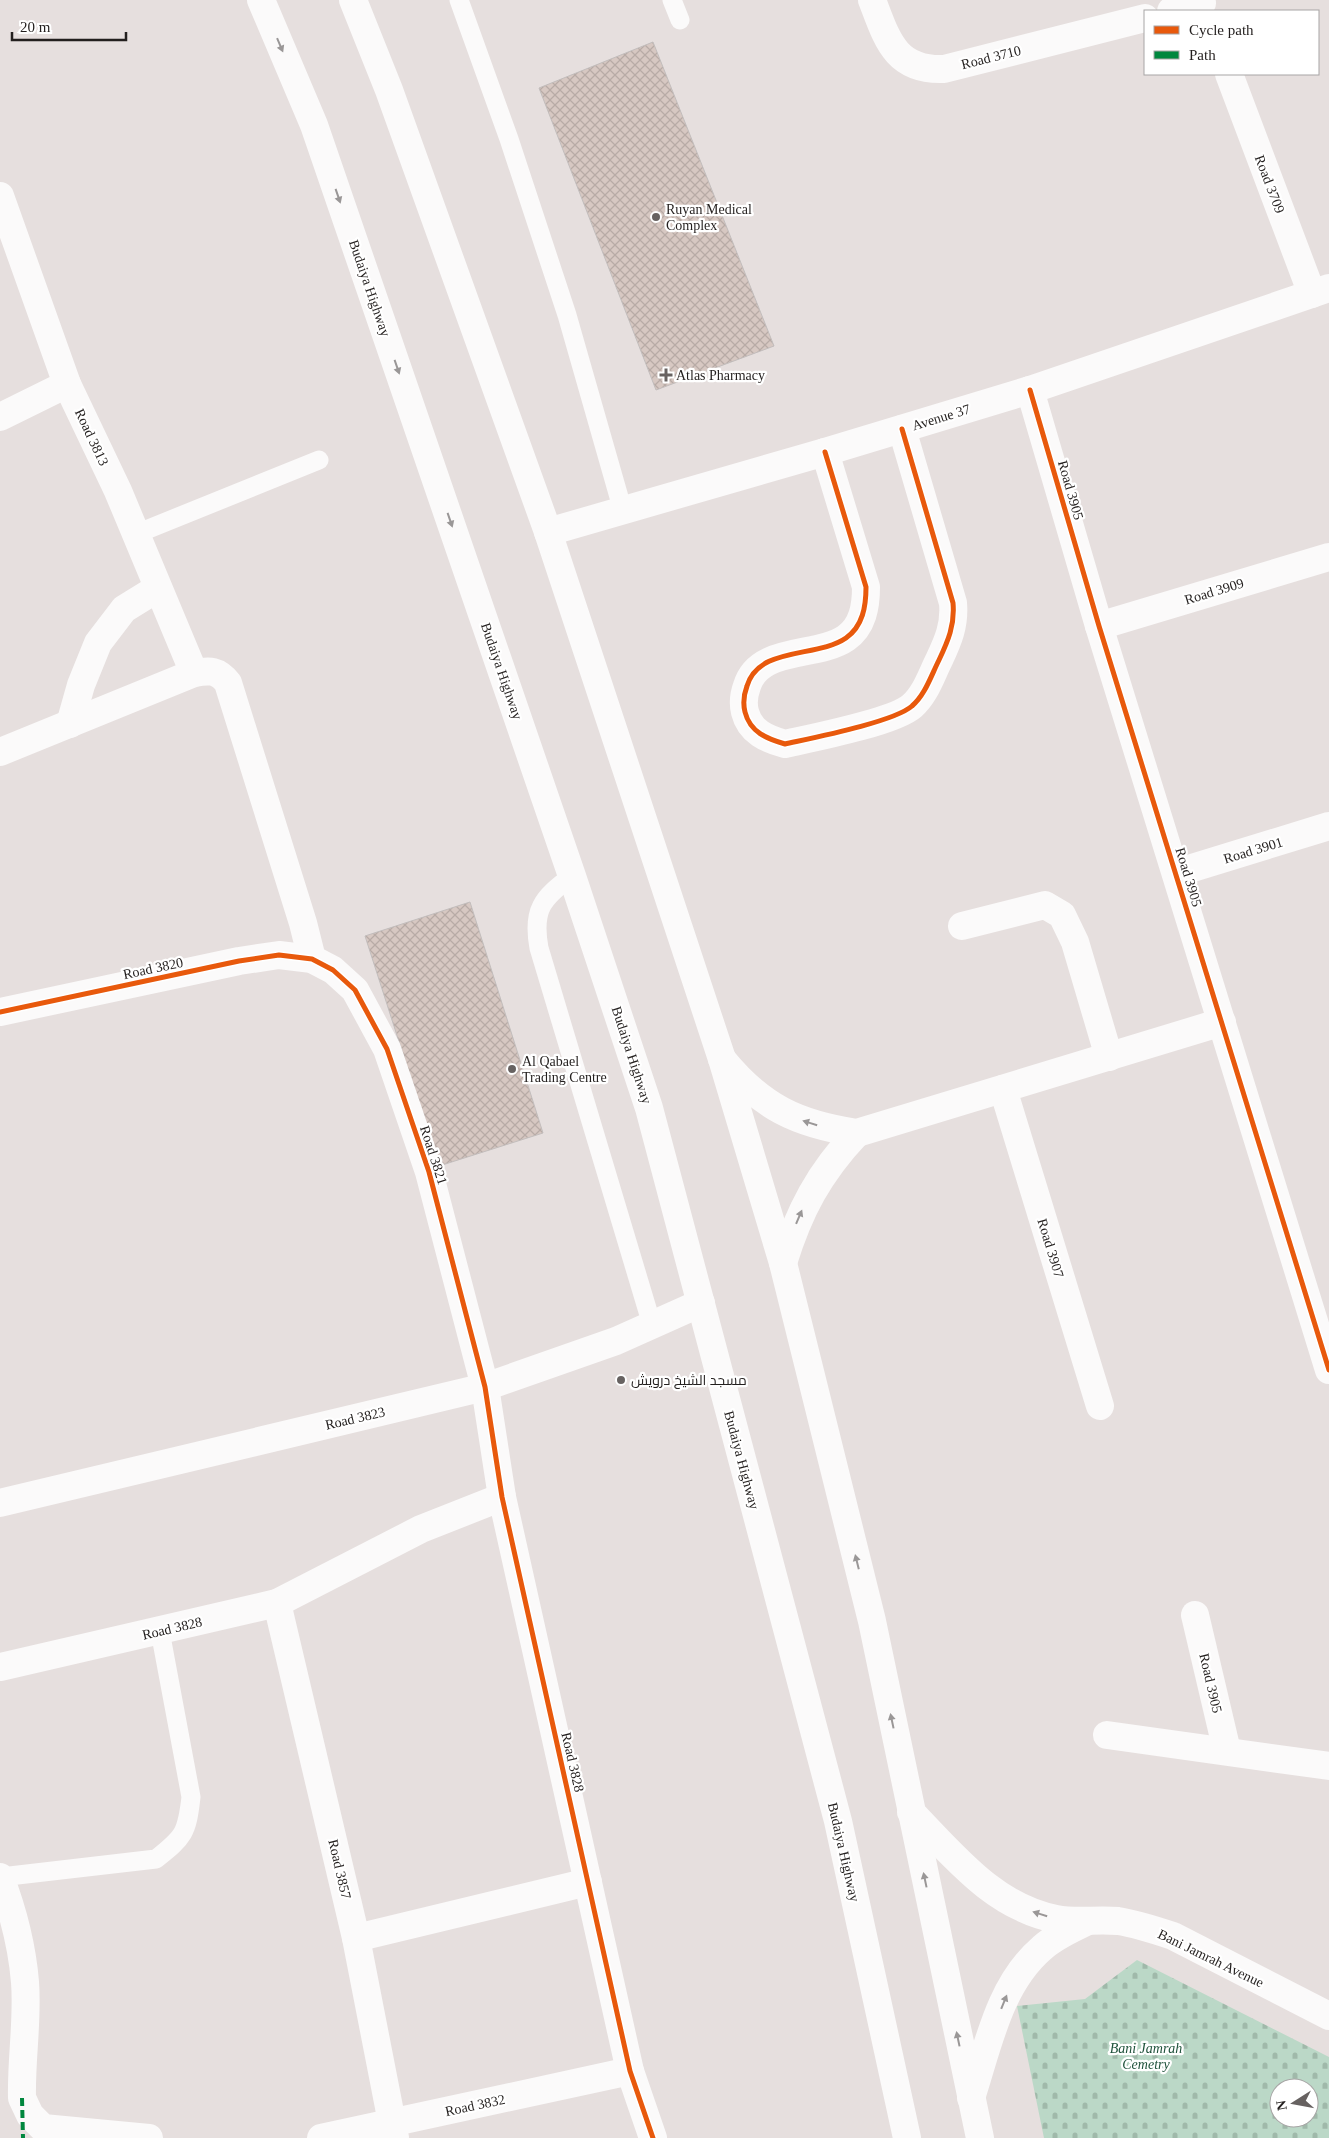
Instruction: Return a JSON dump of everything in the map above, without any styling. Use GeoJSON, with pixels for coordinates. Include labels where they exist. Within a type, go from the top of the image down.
{"type":"FeatureCollection","features":[{"type":"Feature","properties":{"kind":"street","name":"Budaiya Highway"},"geometry":{"type":"LineString","coordinates":[[261,0],[314,125],[572,876],[649,1108],[838,1821],[907,2138]]}},
{"type":"Feature","properties":{"kind":"street"},"geometry":{"type":"LineString","coordinates":[[353,0],[389,90],[548,532],[722,1058],[783,1264],[872,1621],[980,2138]]}},
{"type":"Feature","properties":{"kind":"street","name":"Road 3710"},"geometry":{"type":"LineString","coordinates":[[872,0],[894,48],[907,63],[926,70],[944,69],[1144,18]]}},
{"type":"Feature","properties":{"kind":"street"},"geometry":{"type":"LineString","coordinates":[[1176,10],[1203,5]]}},
{"type":"Feature","properties":{"kind":"street","name":"Road 3709"},"geometry":{"type":"LineString","coordinates":[[1229,75],[1321,291]]}},
{"type":"Feature","properties":{"kind":"street","name":"Road 3813"},"geometry":{"type":"LineString","coordinates":[[0,196],[67,384],[136,534],[194,674]]}},
{"type":"Feature","properties":{"kind":"street","name":"Avenue 37"},"geometry":{"type":"LineString","coordinates":[[548,532],[825,452],[1030,390],[1321,291]]}},
{"type":"Feature","properties":{"kind":"street"},"geometry":{"type":"LineString","coordinates":[[0,416],[67,384]]}},
{"type":"Feature","properties":{"kind":"street","name":"Road 3905"},"geometry":{"type":"LineString","coordinates":[[1030,390],[1099,626],[1329,1370]]}},
{"type":"Feature","properties":{"kind":"street"},"geometry":{"type":"LineString","coordinates":[[825,452],[866,587],[866,606],[859,623],[846,638],[829,646],[777,658],[761,666],[749,678],[744,695],[745,713],[754,729],[768,739],[785,744],[887,718],[912,707],[921,697],[948,641],[954,616],[953,603],[902,429]]}},
{"type":"Feature","properties":{"kind":"street","name":"Road 3909"},"geometry":{"type":"LineString","coordinates":[[1099,626],[1329,557]]}},
{"type":"Feature","properties":{"kind":"street"},"geometry":{"type":"LineString","coordinates":[[70,724],[81,685],[98,644],[124,609],[158,588]]}},
{"type":"Feature","properties":{"kind":"street"},"geometry":{"type":"LineString","coordinates":[[0,752],[194,674],[207,670],[215,671],[222,675],[228,683],[303,923],[312,959]]}},
{"type":"Feature","properties":{"kind":"street","name":"Road 3901"},"geometry":{"type":"LineString","coordinates":[[1176,873],[1329,826]]}},
{"type":"Feature","properties":{"kind":"street"},"geometry":{"type":"LineString","coordinates":[[962,926],[1045,905],[1062,915],[1075,942],[1109,1057]]}},
{"type":"Feature","properties":{"kind":"street","name":"Road 3820"},"geometry":{"type":"LineString","coordinates":[[0,1012],[239,961],[279,955],[312,959]]}},
{"type":"Feature","properties":{"kind":"street","name":"Road 3821"},"geometry":{"type":"LineString","coordinates":[[312,959],[333,970],[355,990],[387,1049],[429,1172],[485,1387]]}},
{"type":"Feature","properties":{"kind":"street"},"geometry":{"type":"LineString","coordinates":[[722,1058],[738,1079],[759,1097],[781,1111],[805,1122],[830,1129],[857,1133],[1222,1022]]}},
{"type":"Feature","properties":{"kind":"street","name":"Road 3907"},"geometry":{"type":"LineString","coordinates":[[1003,1090],[1100,1406]]}},
{"type":"Feature","properties":{"kind":"street"},"geometry":{"type":"LineString","coordinates":[[783,1264],[792,1234],[804,1206],[836,1155],[857,1133]]}},
{"type":"Feature","properties":{"kind":"street","name":"Road 3823"},"geometry":{"type":"LineString","coordinates":[[0,1504],[485,1387],[586,1353],[701,1303]]}},
{"type":"Feature","properties":{"kind":"street","name":"Road 3828"},"geometry":{"type":"LineString","coordinates":[[485,1387],[502,1497],[630,2071],[653,2138]]}},
{"type":"Feature","properties":{"kind":"street","name":"Road 3828"},"geometry":{"type":"LineString","coordinates":[[0,1667],[160,1631],[277,1602],[421,1529],[502,1497]]}},
{"type":"Feature","properties":{"kind":"street","name":"Road 3857"},"geometry":{"type":"LineString","coordinates":[[277,1602],[356,1938],[394,2130]]}},
{"type":"Feature","properties":{"kind":"street","name":"Road 3905"},"geometry":{"type":"LineString","coordinates":[[1195,1615],[1228,1752]]}},
{"type":"Feature","properties":{"kind":"street"},"geometry":{"type":"LineString","coordinates":[[1107,1735],[1329,1766]]}},
{"type":"Feature","properties":{"kind":"street","name":"Bani Jamrah Avenue"},"geometry":{"type":"LineString","coordinates":[[911,1812],[974,1876],[999,1896],[1027,1910],[1057,1919],[1126,1923],[1173,1936],[1329,2016]]}},
{"type":"Feature","properties":{"kind":"street"},"geometry":{"type":"LineString","coordinates":[[0,1877],[17,1929],[25,1984],[22,2098],[30,2115],[43,2128],[149,2138]]}},
{"type":"Feature","properties":{"kind":"street"},"geometry":{"type":"LineString","coordinates":[[356,1938],[588,1882]]}},
{"type":"Feature","properties":{"kind":"street","name":"Bani Jamrah Avenue"},"geometry":{"type":"LineString","coordinates":[[971,2098],[997,2018],[1008,1992],[1022,1969],[1042,1948],[1065,1932],[1088,1921]]}},
{"type":"Feature","properties":{"kind":"street","name":"Road 3832"},"geometry":{"type":"LineString","coordinates":[[320,2138],[394,2130],[630,2071]]}},
{"type":"Feature","properties":{"kind":"lane"},"geometry":{"type":"LineString","coordinates":[[459,0],[509,139],[568,315],[623,511]]}},
{"type":"Feature","properties":{"kind":"lane"},"geometry":{"type":"LineString","coordinates":[[672,0],[680,20]]}},
{"type":"Feature","properties":{"kind":"lane"},"geometry":{"type":"LineString","coordinates":[[136,534],[319,460]]}},
{"type":"Feature","properties":{"kind":"lane"},"geometry":{"type":"LineString","coordinates":[[572,876],[545,898],[537,914],[536,932],[542,958],[652,1325]]}},
{"type":"Feature","properties":{"kind":"lane"},"geometry":{"type":"LineString","coordinates":[[0,1877],[156,1859],[175,1844],[188,1825],[190,1797],[160,1631]]}},
{"type":"Feature","properties":{"kind":"green space","name":"Bani Jamrah Cemetry"},"geometry":{"type":"Polygon","coordinates":[[[1137,1960],[1329,2057],[1329,2138],[1044,2138],[1017,2006],[1085,1999],[1137,1960]]]}},
{"type":"Feature","properties":{"kind":"building","name":"Ruyan Medical Complex"},"geometry":{"type":"Polygon","coordinates":[[[653,42],[774,346],[656,390],[539,88],[653,42]]]}},
{"type":"Feature","properties":{"kind":"building"},"geometry":{"type":"Polygon","coordinates":[[[470,902],[543,1133],[439,1166],[365,936],[470,902]]]}},
{"type":"Feature","properties":{"kind":"marked path"},"geometry":{"type":"LineString","coordinates":[[22,2098],[23,2138]]}},
{"type":"Feature","properties":{"kind":"cycle path"},"geometry":{"type":"LineString","coordinates":[[1030,390],[1099,626],[1329,1370]]}},
{"type":"Feature","properties":{"kind":"cycle path"},"geometry":{"type":"LineString","coordinates":[[825,452],[866,587],[865,601],[860,622],[846,638],[834,644],[776,659],[763,664],[754,673],[747,686],[744,702],[747,719],[760,734],[785,744],[832,734],[888,718],[912,706],[917,702],[927,685],[948,639],[953,619],[953,603],[902,429]]}},
{"type":"Feature","properties":{"kind":"cycle path"},"geometry":{"type":"LineString","coordinates":[[0,1012],[239,961],[279,955],[312,959],[333,970],[355,990],[387,1049],[429,1172],[485,1387],[502,1497],[630,2071],[653,2138]]}},
{"type":"Feature","properties":{"kind":"place","name":"Ruyan Medical Complex"},"geometry":{"type":"Point","coordinates":[656,217]}},
{"type":"Feature","properties":{"kind":"place","name":"Atlas Pharmacy"},"geometry":{"type":"Point","coordinates":[666,375]}},
{"type":"Feature","properties":{"kind":"place","name":"Al Qabael Trading Centre"},"geometry":{"type":"Point","coordinates":[512,1069]}},
{"type":"Feature","properties":{"kind":"place","name":"مسجد الشيخ درويش"},"geometry":{"type":"Point","coordinates":[621,1380]}}]}
